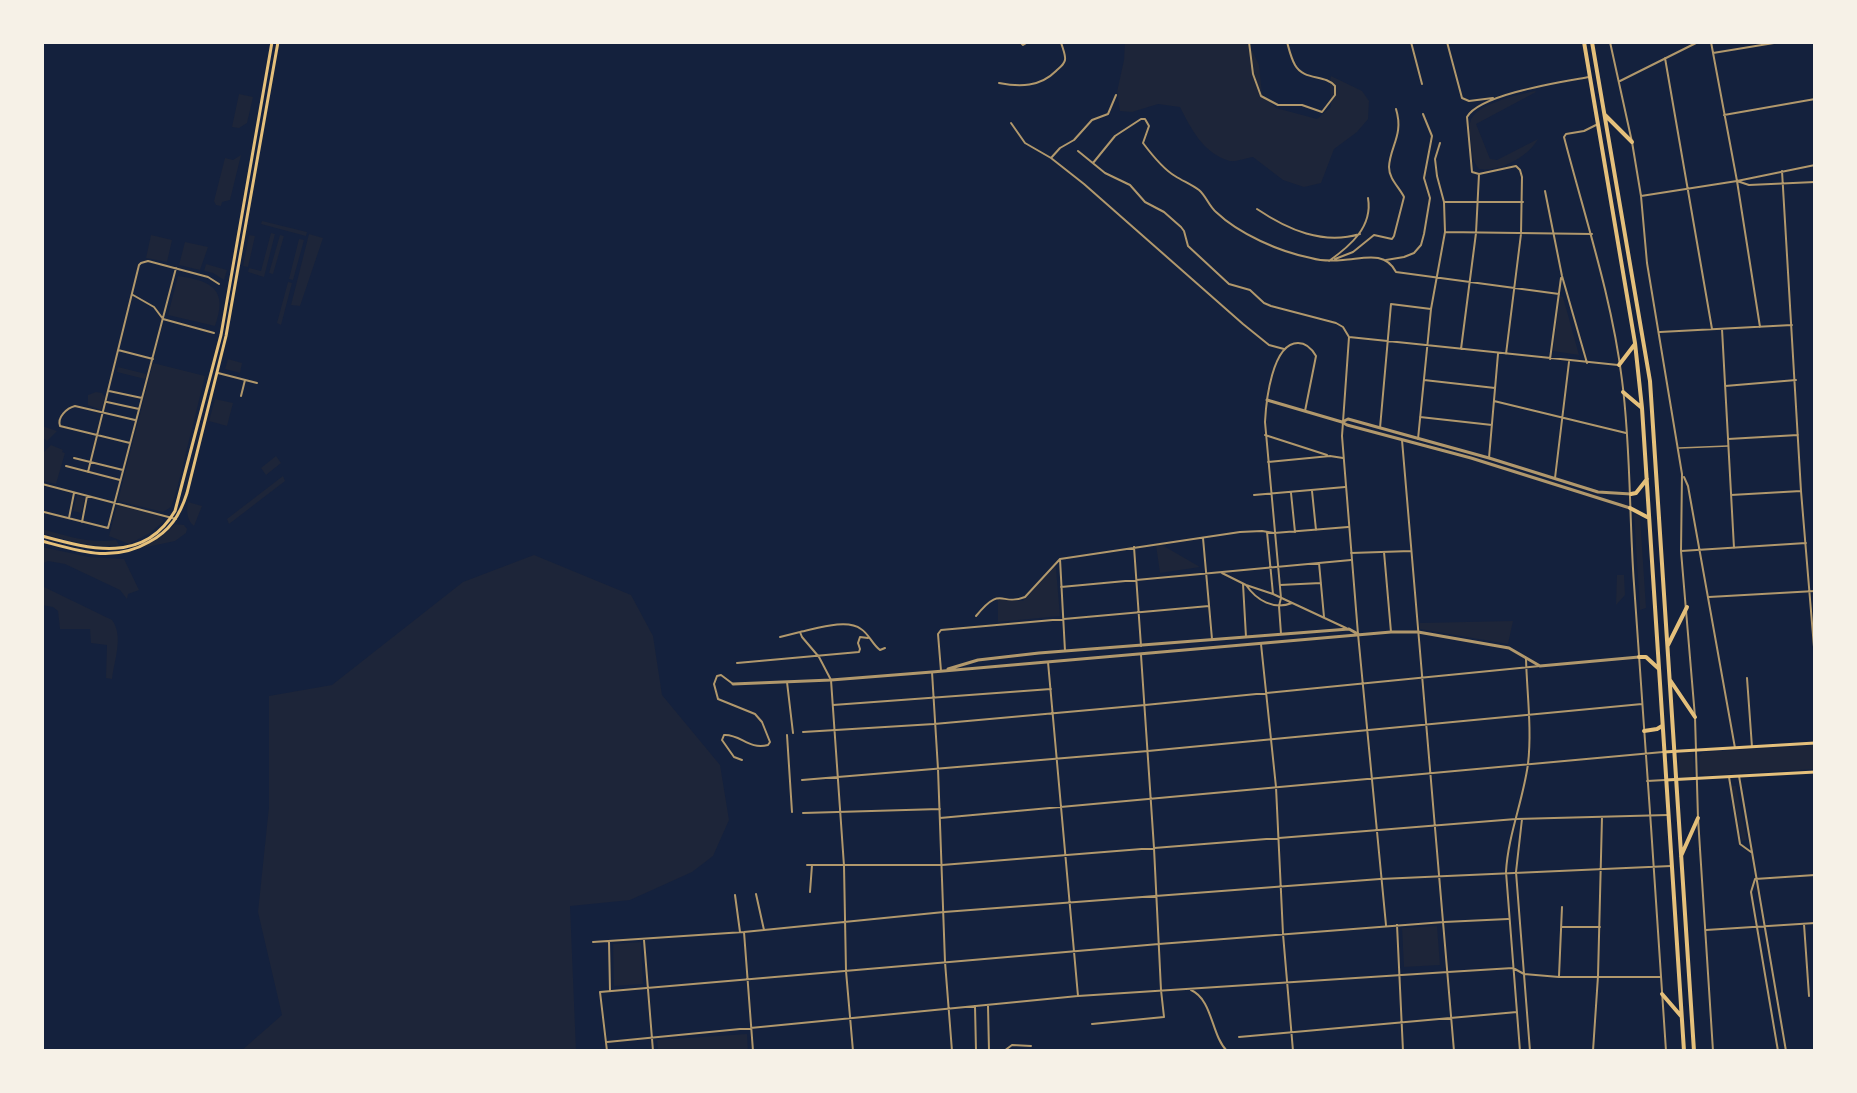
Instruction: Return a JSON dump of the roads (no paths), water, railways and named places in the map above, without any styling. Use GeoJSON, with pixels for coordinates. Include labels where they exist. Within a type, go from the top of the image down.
{"type":"FeatureCollection","features":[{"type":"Feature","properties":{"kind":"main road"},"geometry":{"type":"LineString","coordinates":[[174,518],[221,335],[272,42]]}},
{"type":"Feature","properties":{"kind":"main road"},"geometry":{"type":"LineString","coordinates":[[42,538],[91,553],[120,554],[153,540],[174,518],[187,493],[218,373],[278,42]]}},
{"type":"Feature","properties":{"kind":"main road"},"geometry":{"type":"LineString","coordinates":[[1584,42],[1635,343],[1642,408],[1684,1051]]}},
{"type":"Feature","properties":{"kind":"main road"},"geometry":{"type":"LineString","coordinates":[[1592,42],[1650,381],[1694,1051]]}},
{"type":"Feature","properties":{"kind":"main road"},"geometry":{"type":"LineString","coordinates":[[1605,115],[1632,142]]}},
{"type":"Feature","properties":{"kind":"main road"},"geometry":{"type":"LineString","coordinates":[[246,194],[251,195]]}},
{"type":"Feature","properties":{"kind":"main road"},"geometry":{"type":"LineString","coordinates":[[241,223],[246,224]]}},
{"type":"Feature","properties":{"kind":"main road"},"geometry":{"type":"LineString","coordinates":[[1621,262],[1631,261]]}},
{"type":"Feature","properties":{"kind":"main road"},"geometry":{"type":"LineString","coordinates":[[1619,365],[1635,343]]}},
{"type":"Feature","properties":{"kind":"main road"},"geometry":{"type":"LineString","coordinates":[[1623,392],[1642,408]]}},
{"type":"Feature","properties":{"kind":"main road"},"geometry":{"type":"LineString","coordinates":[[1646,459],[1656,458]]}},
{"type":"Feature","properties":{"kind":"main road"},"geometry":{"type":"LineString","coordinates":[[1631,494],[1636,492],[1647,479]]}},
{"type":"Feature","properties":{"kind":"main road"},"geometry":{"type":"LineString","coordinates":[[1630,507],[1649,518]]}},
{"type":"Feature","properties":{"kind":"main road"},"geometry":{"type":"LineString","coordinates":[[1667,645],[1687,607]]}},
{"type":"Feature","properties":{"kind":"main road"},"geometry":{"type":"LineString","coordinates":[[1639,657],[1646,657],[1659,669]]}},
{"type":"Feature","properties":{"kind":"main road"},"geometry":{"type":"LineString","coordinates":[[1670,680],[1695,717]]}},
{"type":"Feature","properties":{"kind":"main road"},"geometry":{"type":"LineString","coordinates":[[1644,731],[1657,729],[1662,725]]}},
{"type":"Feature","properties":{"kind":"main road"},"geometry":{"type":"LineString","coordinates":[[1664,752],[1815,743]]}},
{"type":"Feature","properties":{"kind":"main road"},"geometry":{"type":"LineString","coordinates":[[1666,780],[1815,772]]}},
{"type":"Feature","properties":{"kind":"main road"},"geometry":{"type":"LineString","coordinates":[[1681,857],[1698,818]]}},
{"type":"Feature","properties":{"kind":"main road"},"geometry":{"type":"LineString","coordinates":[[1662,994],[1682,1018]]}},
{"type":"Feature","properties":{"kind":"main road"},"geometry":{"type":"LineString","coordinates":[[1684,1040],[1693,1039]]}},
{"type":"Feature","properties":{"kind":"street"},"geometry":{"type":"LineString","coordinates":[[1020,42],[1023,45],[1028,42]]}},
{"type":"Feature","properties":{"kind":"street"},"geometry":{"type":"LineString","coordinates":[[999,83],[1018,86],[1038,83],[1048,78],[1064,63],[1061,42]]}},
{"type":"Feature","properties":{"kind":"street"},"geometry":{"type":"LineString","coordinates":[[1249,42],[1253,74],[1261,96],[1278,105],[1302,105],[1322,112],[1335,95],[1335,86],[1326,80],[1307,76],[1297,68],[1287,42]]}},
{"type":"Feature","properties":{"kind":"street"},"geometry":{"type":"LineString","coordinates":[[1411,42],[1422,84]]}},
{"type":"Feature","properties":{"kind":"street"},"geometry":{"type":"LineString","coordinates":[[1447,42],[1461,98],[1464,100],[1493,98],[1589,77]]}},
{"type":"Feature","properties":{"kind":"street"},"geometry":{"type":"LineString","coordinates":[[1610,42],[1632,142],[1641,196],[1647,263],[1682,474],[1682,551],[1695,717],[1698,818],[1713,1051]]}},
{"type":"Feature","properties":{"kind":"street"},"geometry":{"type":"LineString","coordinates":[[1620,81],[1698,42]]}},
{"type":"Feature","properties":{"kind":"street"},"geometry":{"type":"LineString","coordinates":[[1712,42],[1760,327]]}},
{"type":"Feature","properties":{"kind":"street"},"geometry":{"type":"LineString","coordinates":[[1713,53],[1780,42]]}},
{"type":"Feature","properties":{"kind":"street"},"geometry":{"type":"LineString","coordinates":[[1665,58],[1712,329]]}},
{"type":"Feature","properties":{"kind":"street"},"geometry":{"type":"LineString","coordinates":[[1051,158],[1060,148],[1074,140],[1092,120],[1108,114],[1116,95]]}},
{"type":"Feature","properties":{"kind":"street"},"geometry":{"type":"LineString","coordinates":[[1493,98],[1473,109],[1467,117],[1470,167],[1473,173],[1479,174],[1515,166],[1520,170],[1522,177],[1521,234],[1506,354]]}},
{"type":"Feature","properties":{"kind":"street"},"geometry":{"type":"LineString","coordinates":[[1724,115],[1815,99]]}},
{"type":"Feature","properties":{"kind":"street"},"geometry":{"type":"LineString","coordinates":[[1331,261],[1353,252],[1374,235],[1392,239],[1394,236],[1404,197],[1395,185],[1389,168],[1399,127],[1396,109]]}},
{"type":"Feature","properties":{"kind":"street"},"geometry":{"type":"LineString","coordinates":[[1093,163],[1115,136],[1145,119],[1149,126],[1143,141],[1146,148],[1173,175],[1199,190],[1221,217],[1254,237],[1306,258],[1331,261],[1368,257],[1386,260],[1414,253],[1421,245],[1424,234],[1430,198],[1424,178],[1432,136],[1423,114]]}},
{"type":"Feature","properties":{"kind":"street"},"geometry":{"type":"LineString","coordinates":[[1011,123],[1025,143],[1051,158],[1084,184],[1243,324],[1269,345],[1284,349]]}},
{"type":"Feature","properties":{"kind":"street"},"geometry":{"type":"LineString","coordinates":[[1598,124],[1565,135],[1592,234],[1623,392],[1631,494],[1644,753],[1666,1051]]}},
{"type":"Feature","properties":{"kind":"street"},"geometry":{"type":"LineString","coordinates":[[1418,439],[1431,309],[1445,232],[1444,202],[1435,159],[1440,143]]}},
{"type":"Feature","properties":{"kind":"street"},"geometry":{"type":"LineString","coordinates":[[1078,151],[1110,176],[1130,185],[1145,202],[1181,226],[1188,246],[1229,284],[1250,290],[1264,303],[1271,306],[1336,323],[1343,327],[1350,337],[1342,422],[1343,458],[1386,926]]}},
{"type":"Feature","properties":{"kind":"street"},"geometry":{"type":"LineString","coordinates":[[1641,196],[1737,182],[1815,165]]}},
{"type":"Feature","properties":{"kind":"street"},"geometry":{"type":"LineString","coordinates":[[1782,171],[1801,491],[1815,659]]}},
{"type":"Feature","properties":{"kind":"street"},"geometry":{"type":"LineString","coordinates":[[1461,349],[1476,233],[1479,174]]}},
{"type":"Feature","properties":{"kind":"street"},"geometry":{"type":"LineString","coordinates":[[1737,182],[1749,185],[1815,182]]}},
{"type":"Feature","properties":{"kind":"street"},"geometry":{"type":"LineString","coordinates":[[1545,191],[1562,276],[1587,363]]}},
{"type":"Feature","properties":{"kind":"street"},"geometry":{"type":"LineString","coordinates":[[1331,261],[1350,246],[1360,234],[1368,210],[1368,198]]}},
{"type":"Feature","properties":{"kind":"street"},"geometry":{"type":"LineString","coordinates":[[1444,202],[1523,202]]}},
{"type":"Feature","properties":{"kind":"street"},"geometry":{"type":"LineString","coordinates":[[1257,209],[1281,224],[1302,233],[1340,239],[1360,234]]}},
{"type":"Feature","properties":{"kind":"street"},"geometry":{"type":"LineString","coordinates":[[1445,232],[1592,234]]}},
{"type":"Feature","properties":{"kind":"street"},"geometry":{"type":"LineString","coordinates":[[1386,260],[1396,272],[1559,294]]}},
{"type":"Feature","properties":{"kind":"street"},"geometry":{"type":"LineString","coordinates":[[88,472],[141,263],[148,261],[176,268],[208,277],[219,284]]}},
{"type":"Feature","properties":{"kind":"street"},"geometry":{"type":"LineString","coordinates":[[44,512],[108,528],[176,268]]}},
{"type":"Feature","properties":{"kind":"street"},"geometry":{"type":"LineString","coordinates":[[1550,359],[1562,276]]}},
{"type":"Feature","properties":{"kind":"street"},"geometry":{"type":"LineString","coordinates":[[132,295],[154,307],[163,320],[214,333]]}},
{"type":"Feature","properties":{"kind":"street"},"geometry":{"type":"LineString","coordinates":[[1380,428],[1391,304],[1431,309]]}},
{"type":"Feature","properties":{"kind":"street"},"geometry":{"type":"LineString","coordinates":[[1660,332],[1792,325]]}},
{"type":"Feature","properties":{"kind":"street"},"geometry":{"type":"LineString","coordinates":[[1722,329],[1734,548]]}},
{"type":"Feature","properties":{"kind":"street"},"geometry":{"type":"LineString","coordinates":[[1350,337],[1619,365]]}},
{"type":"Feature","properties":{"kind":"street"},"geometry":{"type":"LineString","coordinates":[[1281,634],[1280,585],[1265,435],[1267,400],[1274,370],[1284,349],[1296,342],[1309,346],[1316,356],[1305,411]]}},
{"type":"Feature","properties":{"kind":"street"},"geometry":{"type":"LineString","coordinates":[[118,350],[153,359]]}},
{"type":"Feature","properties":{"kind":"street"},"geometry":{"type":"LineString","coordinates":[[1489,458],[1498,353]]}},
{"type":"Feature","properties":{"kind":"street"},"geometry":{"type":"LineString","coordinates":[[1555,478],[1570,361]]}},
{"type":"Feature","properties":{"kind":"street"},"geometry":{"type":"LineString","coordinates":[[218,373],[257,383]]}},
{"type":"Feature","properties":{"kind":"street"},"geometry":{"type":"LineString","coordinates":[[241,396],[245,380]]}},
{"type":"Feature","properties":{"kind":"street"},"geometry":{"type":"LineString","coordinates":[[1424,380],[1495,388]]}},
{"type":"Feature","properties":{"kind":"street"},"geometry":{"type":"LineString","coordinates":[[1725,386],[1796,380]]}},
{"type":"Feature","properties":{"kind":"street"},"geometry":{"type":"LineString","coordinates":[[108,391],[142,398]]}},
{"type":"Feature","properties":{"kind":"street"},"geometry":{"type":"LineString","coordinates":[[1267,400],[1630,507]]}},
{"type":"Feature","properties":{"kind":"street"},"geometry":{"type":"LineString","coordinates":[[106,401],[139,410]]}},
{"type":"Feature","properties":{"kind":"street"},"geometry":{"type":"LineString","coordinates":[[1494,401],[1626,433]]}},
{"type":"Feature","properties":{"kind":"street"},"geometry":{"type":"LineString","coordinates":[[130,443],[60,426],[59,419],[72,406],[136,420]]}},
{"type":"Feature","properties":{"kind":"street"},"geometry":{"type":"LineString","coordinates":[[1420,417],[1492,425]]}},
{"type":"Feature","properties":{"kind":"street"},"geometry":{"type":"LineString","coordinates":[[1342,422],[1348,419],[1489,458],[1598,492],[1631,494]]}},
{"type":"Feature","properties":{"kind":"street"},"geometry":{"type":"LineString","coordinates":[[1265,435],[1343,458]]}},
{"type":"Feature","properties":{"kind":"street"},"geometry":{"type":"LineString","coordinates":[[1728,439],[1798,435]]}},
{"type":"Feature","properties":{"kind":"street"},"geometry":{"type":"LineString","coordinates":[[1402,440],[1454,1051]]}},
{"type":"Feature","properties":{"kind":"street"},"geometry":{"type":"LineString","coordinates":[[1268,462],[1330,456]]}},
{"type":"Feature","properties":{"kind":"street"},"geometry":{"type":"LineString","coordinates":[[74,458],[123,470]]}},
{"type":"Feature","properties":{"kind":"street"},"geometry":{"type":"LineString","coordinates":[[66,466],[120,480]]}},
{"type":"Feature","properties":{"kind":"street"},"geometry":{"type":"LineString","coordinates":[[1682,474],[1688,486],[1736,748]]}},
{"type":"Feature","properties":{"kind":"street"},"geometry":{"type":"LineString","coordinates":[[42,484],[174,518]]}},
{"type":"Feature","properties":{"kind":"street"},"geometry":{"type":"LineString","coordinates":[[1254,495],[1345,487]]}},
{"type":"Feature","properties":{"kind":"street"},"geometry":{"type":"LineString","coordinates":[[1312,490],[1316,530]]}},
{"type":"Feature","properties":{"kind":"street"},"geometry":{"type":"LineString","coordinates":[[1731,495],[1801,491]]}},
{"type":"Feature","properties":{"kind":"street"},"geometry":{"type":"LineString","coordinates":[[1291,492],[1295,532]]}},
{"type":"Feature","properties":{"kind":"street"},"geometry":{"type":"LineString","coordinates":[[69,518],[74,493]]}},
{"type":"Feature","properties":{"kind":"street"},"geometry":{"type":"LineString","coordinates":[[1619,494],[1619,504]]}},
{"type":"Feature","properties":{"kind":"street"},"geometry":{"type":"LineString","coordinates":[[82,522],[87,496]]}},
{"type":"Feature","properties":{"kind":"street"},"geometry":{"type":"LineString","coordinates":[[976,616],[995,598],[1025,597],[1060,559],[1252,531],[1274,534],[1349,527]]}},
{"type":"Feature","properties":{"kind":"street"},"geometry":{"type":"LineString","coordinates":[[1267,532],[1274,594]]}},
{"type":"Feature","properties":{"kind":"street"},"geometry":{"type":"LineString","coordinates":[[1203,537],[1212,639]]}},
{"type":"Feature","properties":{"kind":"street"},"geometry":{"type":"LineString","coordinates":[[1682,551],[1806,543]]}},
{"type":"Feature","properties":{"kind":"street"},"geometry":{"type":"LineString","coordinates":[[1134,547],[1141,646]]}},
{"type":"Feature","properties":{"kind":"street"},"geometry":{"type":"LineString","coordinates":[[1352,553],[1411,551]]}},
{"type":"Feature","properties":{"kind":"street"},"geometry":{"type":"LineString","coordinates":[[1384,552],[1391,632]]}},
{"type":"Feature","properties":{"kind":"street"},"geometry":{"type":"LineString","coordinates":[[1060,559],[1065,651]]}},
{"type":"Feature","properties":{"kind":"street"},"geometry":{"type":"LineString","coordinates":[[1061,586],[1352,560]]}},
{"type":"Feature","properties":{"kind":"street"},"geometry":{"type":"LineString","coordinates":[[1319,563],[1324,617]]}},
{"type":"Feature","properties":{"kind":"street"},"geometry":{"type":"LineString","coordinates":[[1220,572],[1245,585],[1274,594],[1358,634]]}},
{"type":"Feature","properties":{"kind":"street"},"geometry":{"type":"LineString","coordinates":[[1280,585],[1321,583]]}},
{"type":"Feature","properties":{"kind":"street"},"geometry":{"type":"LineString","coordinates":[[1245,585],[1257,598],[1279,606],[1293,603]]}},
{"type":"Feature","properties":{"kind":"street"},"geometry":{"type":"LineString","coordinates":[[1245,585],[1246,637]]}},
{"type":"Feature","properties":{"kind":"street"},"geometry":{"type":"LineString","coordinates":[[1708,597],[1815,591]]}},
{"type":"Feature","properties":{"kind":"street"},"geometry":{"type":"LineString","coordinates":[[941,671],[939,631],[1209,606]]}},
{"type":"Feature","properties":{"kind":"street"},"geometry":{"type":"LineString","coordinates":[[780,637],[841,625],[861,629],[873,645],[880,650],[885,648]]}},
{"type":"Feature","properties":{"kind":"street"},"geometry":{"type":"LineString","coordinates":[[941,671],[978,660],[1065,651],[1348,629]]}},
{"type":"Feature","properties":{"kind":"street"},"geometry":{"type":"LineString","coordinates":[[800,632],[819,657],[831,680],[844,866],[846,971],[853,1051]]}},
{"type":"Feature","properties":{"kind":"street"},"geometry":{"type":"LineString","coordinates":[[742,760],[734,757],[722,740],[724,735],[730,735],[758,747],[768,745],[770,742],[762,722],[755,714],[718,699],[714,684],[717,676],[724,676],[733,684],[831,680],[1391,632],[1418,632],[1509,648],[1540,666]]}},
{"type":"Feature","properties":{"kind":"street"},"geometry":{"type":"LineString","coordinates":[[737,663],[859,652],[860,637],[868,638]]}},
{"type":"Feature","properties":{"kind":"street"},"geometry":{"type":"LineString","coordinates":[[1261,643],[1276,787],[1283,934],[1293,1051]]}},
{"type":"Feature","properties":{"kind":"street"},"geometry":{"type":"LineString","coordinates":[[1092,1024],[1164,1017],[1141,655]]}},
{"type":"Feature","properties":{"kind":"street"},"geometry":{"type":"LineString","coordinates":[[803,732],[1145,705],[1362,682],[1639,657]]}},
{"type":"Feature","properties":{"kind":"street"},"geometry":{"type":"LineString","coordinates":[[1520,1051],[1506,872],[1508,850],[1528,764],[1530,716],[1526,659]]}},
{"type":"Feature","properties":{"kind":"street"},"geometry":{"type":"LineString","coordinates":[[1048,662],[1078,996]]}},
{"type":"Feature","properties":{"kind":"street"},"geometry":{"type":"LineString","coordinates":[[932,672],[940,809],[945,962],[952,1051]]}},
{"type":"Feature","properties":{"kind":"street"},"geometry":{"type":"LineString","coordinates":[[1747,678],[1752,747]]}},
{"type":"Feature","properties":{"kind":"street"},"geometry":{"type":"LineString","coordinates":[[786,682],[794,733]]}},
{"type":"Feature","properties":{"kind":"street"},"geometry":{"type":"LineString","coordinates":[[833,705],[1051,689]]}},
{"type":"Feature","properties":{"kind":"street"},"geometry":{"type":"LineString","coordinates":[[802,780],[1148,751],[1642,704]]}},
{"type":"Feature","properties":{"kind":"street"},"geometry":{"type":"LineString","coordinates":[[787,735],[792,812]]}},
{"type":"Feature","properties":{"kind":"street"},"geometry":{"type":"LineString","coordinates":[[940,818],[1664,752]]}},
{"type":"Feature","properties":{"kind":"street"},"geometry":{"type":"LineString","coordinates":[[1739,776],[1786,1051]]}},
{"type":"Feature","properties":{"kind":"street"},"geometry":{"type":"LineString","coordinates":[[1729,777],[1740,844],[1751,852]]}},
{"type":"Feature","properties":{"kind":"street"},"geometry":{"type":"LineString","coordinates":[[1647,781],[1666,780]]}},
{"type":"Feature","properties":{"kind":"street"},"geometry":{"type":"LineString","coordinates":[[803,813],[940,809]]}},
{"type":"Feature","properties":{"kind":"street"},"geometry":{"type":"LineString","coordinates":[[807,865],[942,865],[1516,819],[1668,815]]}},
{"type":"Feature","properties":{"kind":"street"},"geometry":{"type":"LineString","coordinates":[[1593,1051],[1600,927],[1602,818]]}},
{"type":"Feature","properties":{"kind":"street"},"geometry":{"type":"LineString","coordinates":[[1522,819],[1516,872],[1530,1051]]}},
{"type":"Feature","properties":{"kind":"street"},"geometry":{"type":"LineString","coordinates":[[810,892],[812,865]]}},
{"type":"Feature","properties":{"kind":"street"},"geometry":{"type":"LineString","coordinates":[[593,942],[644,940],[944,912],[1380,879],[1671,866]]}},
{"type":"Feature","properties":{"kind":"street"},"geometry":{"type":"LineString","coordinates":[[1755,879],[1815,875]]}},
{"type":"Feature","properties":{"kind":"street"},"geometry":{"type":"LineString","coordinates":[[1755,879],[1750,892],[1778,1051]]}},
{"type":"Feature","properties":{"kind":"street"},"geometry":{"type":"LineString","coordinates":[[756,894],[764,930]]}},
{"type":"Feature","properties":{"kind":"street"},"geometry":{"type":"LineString","coordinates":[[735,895],[748,981],[753,1051]]}},
{"type":"Feature","properties":{"kind":"street"},"geometry":{"type":"LineString","coordinates":[[1559,977],[1562,907]]}},
{"type":"Feature","properties":{"kind":"street"},"geometry":{"type":"LineString","coordinates":[[607,1051],[600,992],[1283,934],[1508,919]]}},
{"type":"Feature","properties":{"kind":"street"},"geometry":{"type":"LineString","coordinates":[[1706,930],[1815,923]]}},
{"type":"Feature","properties":{"kind":"street"},"geometry":{"type":"LineString","coordinates":[[1804,924],[1809,996]]}},
{"type":"Feature","properties":{"kind":"street"},"geometry":{"type":"LineString","coordinates":[[1396,925],[1403,1051]]}},
{"type":"Feature","properties":{"kind":"street"},"geometry":{"type":"LineString","coordinates":[[1562,927],[1600,927]]}},
{"type":"Feature","properties":{"kind":"street"},"geometry":{"type":"LineString","coordinates":[[644,940],[653,1051]]}},
{"type":"Feature","properties":{"kind":"street"},"geometry":{"type":"LineString","coordinates":[[609,941],[610,992]]}},
{"type":"Feature","properties":{"kind":"street"},"geometry":{"type":"LineString","coordinates":[[607,1042],[1078,996],[1399,975],[1513,968],[1524,974],[1559,977],[1661,977]]}},
{"type":"Feature","properties":{"kind":"street"},"geometry":{"type":"LineString","coordinates":[[1189,988],[1201,996],[1218,1042],[1227,1051]]}},
{"type":"Feature","properties":{"kind":"street"},"geometry":{"type":"LineString","coordinates":[[988,1005],[989,1051]]}},
{"type":"Feature","properties":{"kind":"street"},"geometry":{"type":"LineString","coordinates":[[975,1006],[976,1051]]}},
{"type":"Feature","properties":{"kind":"street"},"geometry":{"type":"LineString","coordinates":[[1239,1037],[1517,1012]]}},
{"type":"Feature","properties":{"kind":"street"},"geometry":{"type":"LineString","coordinates":[[1004,1051],[1012,1045],[1031,1046]]}},
{"type":"Feature","properties":{"kind":"lane"},"geometry":{"type":"LineString","coordinates":[[1679,448],[1728,446]]}}]}
